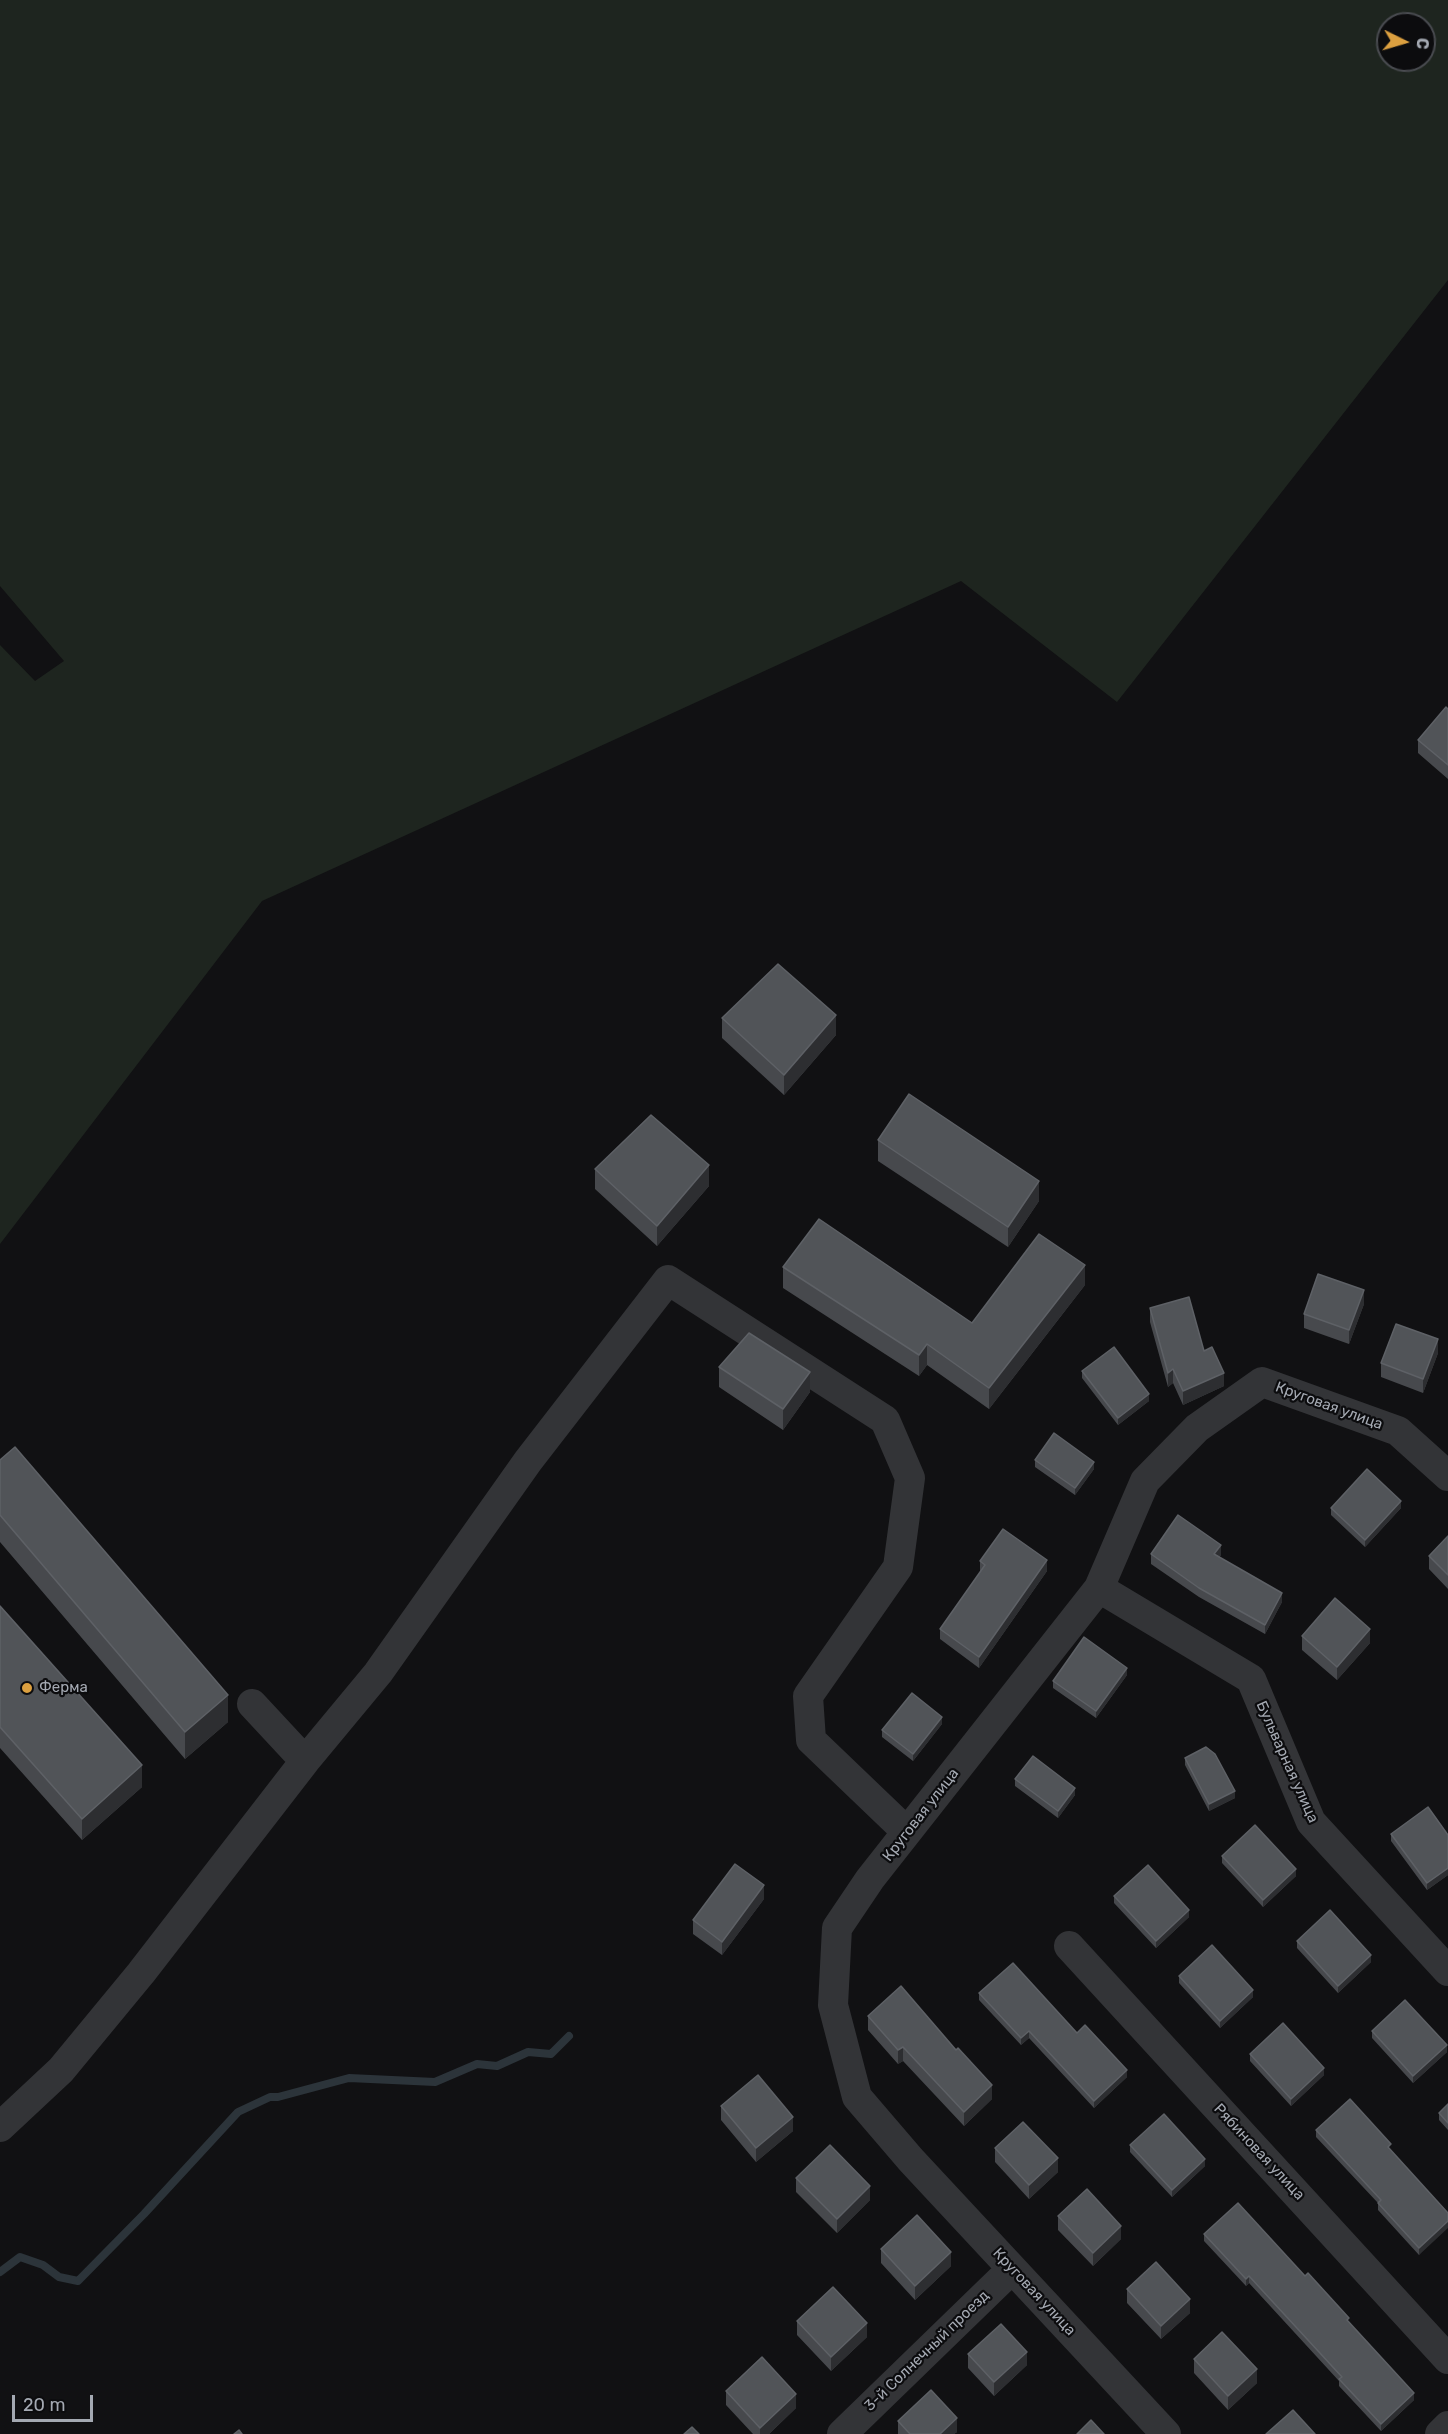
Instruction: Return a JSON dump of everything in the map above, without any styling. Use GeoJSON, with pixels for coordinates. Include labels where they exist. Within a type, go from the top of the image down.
{"type":"FeatureCollection","features":[{"type":"Feature","properties":{"kind":"street"},"geometry":{"type":"LineString","coordinates":[[0,2127],[61,2070],[141,1973],[305,1761],[378,1672],[528,1461],[668,1280],[885,1420],[910,1478],[898,1567],[808,1696],[810,1740],[907,1832]]}},
{"type":"Feature","properties":{"kind":"street","name":"Круговая улица"},"geometry":{"type":"LineString","coordinates":[[1166,2434],[1012,2269],[857,2097],[833,2005],[837,1928],[870,1879],[1100,1588],[1145,1481],[1197,1428],[1262,1382],[1398,1431],[1448,1476]]}},
{"type":"Feature","properties":{"kind":"street","name":"Бульварная улица"},"geometry":{"type":"LineString","coordinates":[[1100,1588],[1251,1679],[1311,1822],[1448,1971]]}},
{"type":"Feature","properties":{"kind":"street"},"geometry":{"type":"LineString","coordinates":[[252,1704],[305,1761]]}},
{"type":"Feature","properties":{"kind":"street","name":"Рябиновая улица"},"geometry":{"type":"LineString","coordinates":[[1069,1946],[1448,2359]]}},
{"type":"Feature","properties":{"kind":"street","name":"3-й Солнечный проезд"},"geometry":{"type":"LineString","coordinates":[[842,2434],[1012,2269]]}},
{"type":"Feature","properties":{"kind":"street"},"geometry":{"type":"LineString","coordinates":[[1440,2434],[1448,2426]]}},
{"type":"Feature","properties":{"kind":"shaded area"},"geometry":{"type":"Polygon","coordinates":[[[0,0],[1448,0],[1448,280],[1117,702],[961,581],[262,901],[0,1244],[0,645],[35,681],[64,661],[0,586],[0,0]]]}},
{"type":"Feature","properties":{"kind":"building"},"geometry":{"type":"Polygon","coordinates":[[[1446,707],[1448,709],[1448,765],[1418,740],[1446,707]]]}},
{"type":"Feature","properties":{"kind":"building"},"geometry":{"type":"Polygon","coordinates":[[[778,964],[836,1015],[784,1075],[722,1018],[778,964]]]}},
{"type":"Feature","properties":{"kind":"building"},"geometry":{"type":"Polygon","coordinates":[[[909,1094],[1039,1181],[1008,1227],[878,1140],[909,1094]]]}},
{"type":"Feature","properties":{"kind":"building"},"geometry":{"type":"Polygon","coordinates":[[[651,1115],[709,1165],[657,1226],[595,1169],[651,1115]]]}},
{"type":"Feature","properties":{"kind":"building"},"geometry":{"type":"Polygon","coordinates":[[[819,1219],[972,1323],[1039,1234],[1085,1265],[989,1388],[927,1344],[919,1355],[783,1267],[819,1219]]]}},
{"type":"Feature","properties":{"kind":"building"},"geometry":{"type":"Polygon","coordinates":[[[1318,1274],[1364,1290],[1349,1330],[1304,1314],[1318,1274]]]}},
{"type":"Feature","properties":{"kind":"building"},"geometry":{"type":"Polygon","coordinates":[[[1189,1297],[1204,1351],[1212,1347],[1224,1373],[1183,1391],[1173,1369],[1168,1373],[1150,1308],[1189,1297]]]}},
{"type":"Feature","properties":{"kind":"building"},"geometry":{"type":"Polygon","coordinates":[[[1396,1324],[1438,1339],[1423,1379],[1381,1363],[1396,1324]]]}},
{"type":"Feature","properties":{"kind":"building"},"geometry":{"type":"Polygon","coordinates":[[[749,1333],[810,1372],[783,1409],[719,1367],[749,1333]]]}},
{"type":"Feature","properties":{"kind":"building"},"geometry":{"type":"Polygon","coordinates":[[[1114,1347],[1149,1394],[1118,1418],[1082,1371],[1114,1347]]]}},
{"type":"Feature","properties":{"kind":"building"},"geometry":{"type":"Polygon","coordinates":[[[1054,1433],[1094,1462],[1075,1488],[1035,1460],[1054,1433]]]}},
{"type":"Feature","properties":{"kind":"building"},"geometry":{"type":"Polygon","coordinates":[[[15,1447],[228,1695],[185,1732],[0,1515],[0,1460],[15,1447]]]}},
{"type":"Feature","properties":{"kind":"building"},"geometry":{"type":"Polygon","coordinates":[[[1367,1469],[1401,1501],[1365,1540],[1331,1508],[1367,1469]]]}},
{"type":"Feature","properties":{"kind":"building"},"geometry":{"type":"Polygon","coordinates":[[[1178,1515],[1221,1545],[1214,1554],[1282,1593],[1265,1625],[1199,1588],[1151,1554],[1178,1515]]]}},
{"type":"Feature","properties":{"kind":"building"},"geometry":{"type":"Polygon","coordinates":[[[1003,1529],[1047,1560],[979,1657],[940,1629],[985,1565],[980,1561],[1003,1529]]]}},
{"type":"Feature","properties":{"kind":"building"},"geometry":{"type":"Polygon","coordinates":[[[1448,1536],[1448,1575],[1429,1556],[1448,1536]]]}},
{"type":"Feature","properties":{"kind":"building"},"geometry":{"type":"Polygon","coordinates":[[[1335,1598],[1370,1629],[1337,1667],[1302,1636],[1335,1598]]]}},
{"type":"Feature","properties":{"kind":"building","name":"Ферма"},"geometry":{"type":"Polygon","coordinates":[[[0,1606],[142,1765],[82,1819],[0,1727],[0,1606]]]}},
{"type":"Feature","properties":{"kind":"building"},"geometry":{"type":"Polygon","coordinates":[[[1084,1637],[1127,1668],[1096,1711],[1053,1681],[1084,1637]]]}},
{"type":"Feature","properties":{"kind":"building"},"geometry":{"type":"Polygon","coordinates":[[[912,1693],[942,1717],[913,1754],[882,1730],[912,1693]]]}},
{"type":"Feature","properties":{"kind":"building"},"geometry":{"type":"Polygon","coordinates":[[[1206,1747],[1215,1754],[1235,1791],[1209,1804],[1185,1758],[1206,1747]]]}},
{"type":"Feature","properties":{"kind":"building"},"geometry":{"type":"Polygon","coordinates":[[[1033,1756],[1075,1788],[1058,1811],[1015,1779],[1033,1756]]]}},
{"type":"Feature","properties":{"kind":"building"},"geometry":{"type":"Polygon","coordinates":[[[1428,1807],[1448,1835],[1448,1868],[1427,1883],[1391,1834],[1428,1807]]]}},
{"type":"Feature","properties":{"kind":"building"},"geometry":{"type":"Polygon","coordinates":[[[1255,1825],[1296,1869],[1263,1900],[1222,1856],[1255,1825]]]}},
{"type":"Feature","properties":{"kind":"building"},"geometry":{"type":"Polygon","coordinates":[[[735,1864],[764,1885],[722,1942],[693,1920],[735,1864]]]}},
{"type":"Feature","properties":{"kind":"building"},"geometry":{"type":"Polygon","coordinates":[[[1148,1865],[1189,1910],[1156,1941],[1114,1896],[1148,1865]]]}},
{"type":"Feature","properties":{"kind":"building"},"geometry":{"type":"Polygon","coordinates":[[[1330,1910],[1371,1955],[1338,1986],[1297,1941],[1330,1910]]]}},
{"type":"Feature","properties":{"kind":"building"},"geometry":{"type":"Polygon","coordinates":[[[1212,1945],[1253,1990],[1220,2021],[1179,1976],[1212,1945]]]}},
{"type":"Feature","properties":{"kind":"building"},"geometry":{"type":"Polygon","coordinates":[[[1013,1963],[1077,2033],[1085,2025],[1127,2070],[1094,2101],[1029,2031],[1021,2038],[979,1993],[1013,1963]]]}},
{"type":"Feature","properties":{"kind":"building"},"geometry":{"type":"Polygon","coordinates":[[[901,1986],[956,2050],[958,2048],[992,2085],[964,2112],[903,2047],[898,2050],[868,2016],[901,1986]]]}},
{"type":"Feature","properties":{"kind":"building"},"geometry":{"type":"Polygon","coordinates":[[[1405,2000],[1447,2045],[1413,2076],[1372,2031],[1405,2000]]]}},
{"type":"Feature","properties":{"kind":"building"},"geometry":{"type":"Polygon","coordinates":[[[1283,2023],[1324,2068],[1291,2099],[1250,2054],[1283,2023]]]}},
{"type":"Feature","properties":{"kind":"building"},"geometry":{"type":"Polygon","coordinates":[[[758,2075],[793,2117],[756,2148],[721,2106],[758,2075]]]}},
{"type":"Feature","properties":{"kind":"building"},"geometry":{"type":"Polygon","coordinates":[[[1350,2099],[1391,2144],[1388,2147],[1448,2213],[1448,2221],[1419,2248],[1378,2203],[1381,2200],[1316,2130],[1350,2099]]]}},
{"type":"Feature","properties":{"kind":"building"},"geometry":{"type":"Polygon","coordinates":[[[1448,2104],[1448,2123],[1439,2113],[1448,2104]]]}},
{"type":"Feature","properties":{"kind":"building"},"geometry":{"type":"Polygon","coordinates":[[[1164,2114],[1205,2159],[1172,2190],[1130,2145],[1164,2114]]]}},
{"type":"Feature","properties":{"kind":"building"},"geometry":{"type":"Polygon","coordinates":[[[1023,2122],[1058,2158],[1029,2185],[995,2148],[1023,2122]]]}},
{"type":"Feature","properties":{"kind":"building"},"geometry":{"type":"Polygon","coordinates":[[[830,2145],[870,2186],[837,2219],[796,2178],[830,2145]]]}},
{"type":"Feature","properties":{"kind":"building"},"geometry":{"type":"Polygon","coordinates":[[[1087,2189],[1121,2226],[1093,2253],[1058,2216],[1087,2189]]]}},
{"type":"Feature","properties":{"kind":"building"},"geometry":{"type":"Polygon","coordinates":[[[1238,2203],[1305,2276],[1308,2273],[1349,2318],[1347,2320],[1414,2393],[1381,2424],[1339,2379],[1342,2377],[1249,2276],[1246,2279],[1204,2234],[1238,2203]]]}},
{"type":"Feature","properties":{"kind":"building"},"geometry":{"type":"Polygon","coordinates":[[[917,2215],[951,2252],[915,2286],[881,2249],[917,2215]]]}},
{"type":"Feature","properties":{"kind":"building"},"geometry":{"type":"Polygon","coordinates":[[[1156,2262],[1190,2299],[1161,2326],[1127,2289],[1156,2262]]]}},
{"type":"Feature","properties":{"kind":"building"},"geometry":{"type":"Polygon","coordinates":[[[833,2287],[867,2323],[831,2357],[797,2321],[833,2287]]]}},
{"type":"Feature","properties":{"kind":"building"},"geometry":{"type":"Polygon","coordinates":[[[1001,2324],[1027,2352],[994,2382],[968,2354],[1001,2324]]]}},
{"type":"Feature","properties":{"kind":"building"},"geometry":{"type":"Polygon","coordinates":[[[1222,2332],[1257,2369],[1228,2396],[1194,2359],[1222,2332]]]}},
{"type":"Feature","properties":{"kind":"building"},"geometry":{"type":"Polygon","coordinates":[[[762,2357],[796,2394],[760,2428],[726,2391],[762,2357]]]}},
{"type":"Feature","properties":{"kind":"building"},"geometry":{"type":"Polygon","coordinates":[[[931,2390],[957,2418],[940,2434],[910,2434],[898,2421],[931,2390]]]}},
{"type":"Feature","properties":{"kind":"building"},"geometry":{"type":"Polygon","coordinates":[[[1293,2410],[1315,2434],[1266,2434],[1293,2410]]]}},
{"type":"Feature","properties":{"kind":"building"},"geometry":{"type":"Polygon","coordinates":[[[1091,2420],[1104,2434],[1077,2434],[1091,2420]]]}},
{"type":"Feature","properties":{"kind":"building"},"geometry":{"type":"Polygon","coordinates":[[[692,2427],[699,2434],[684,2434],[692,2427]]]}},
{"type":"Feature","properties":{"kind":"waterway"},"geometry":{"type":"LineString","coordinates":[[0,2272],[20,2257],[43,2265],[59,2277],[78,2281],[144,2214],[238,2112],[270,2097],[278,2097],[349,2078],[435,2082],[477,2064],[497,2066],[528,2052],[551,2054],[569,2036]]}},
{"type":"Feature","properties":{"kind":"place","name":"Ферма"},"geometry":{"type":"Point","coordinates":[27,1688]}}]}
